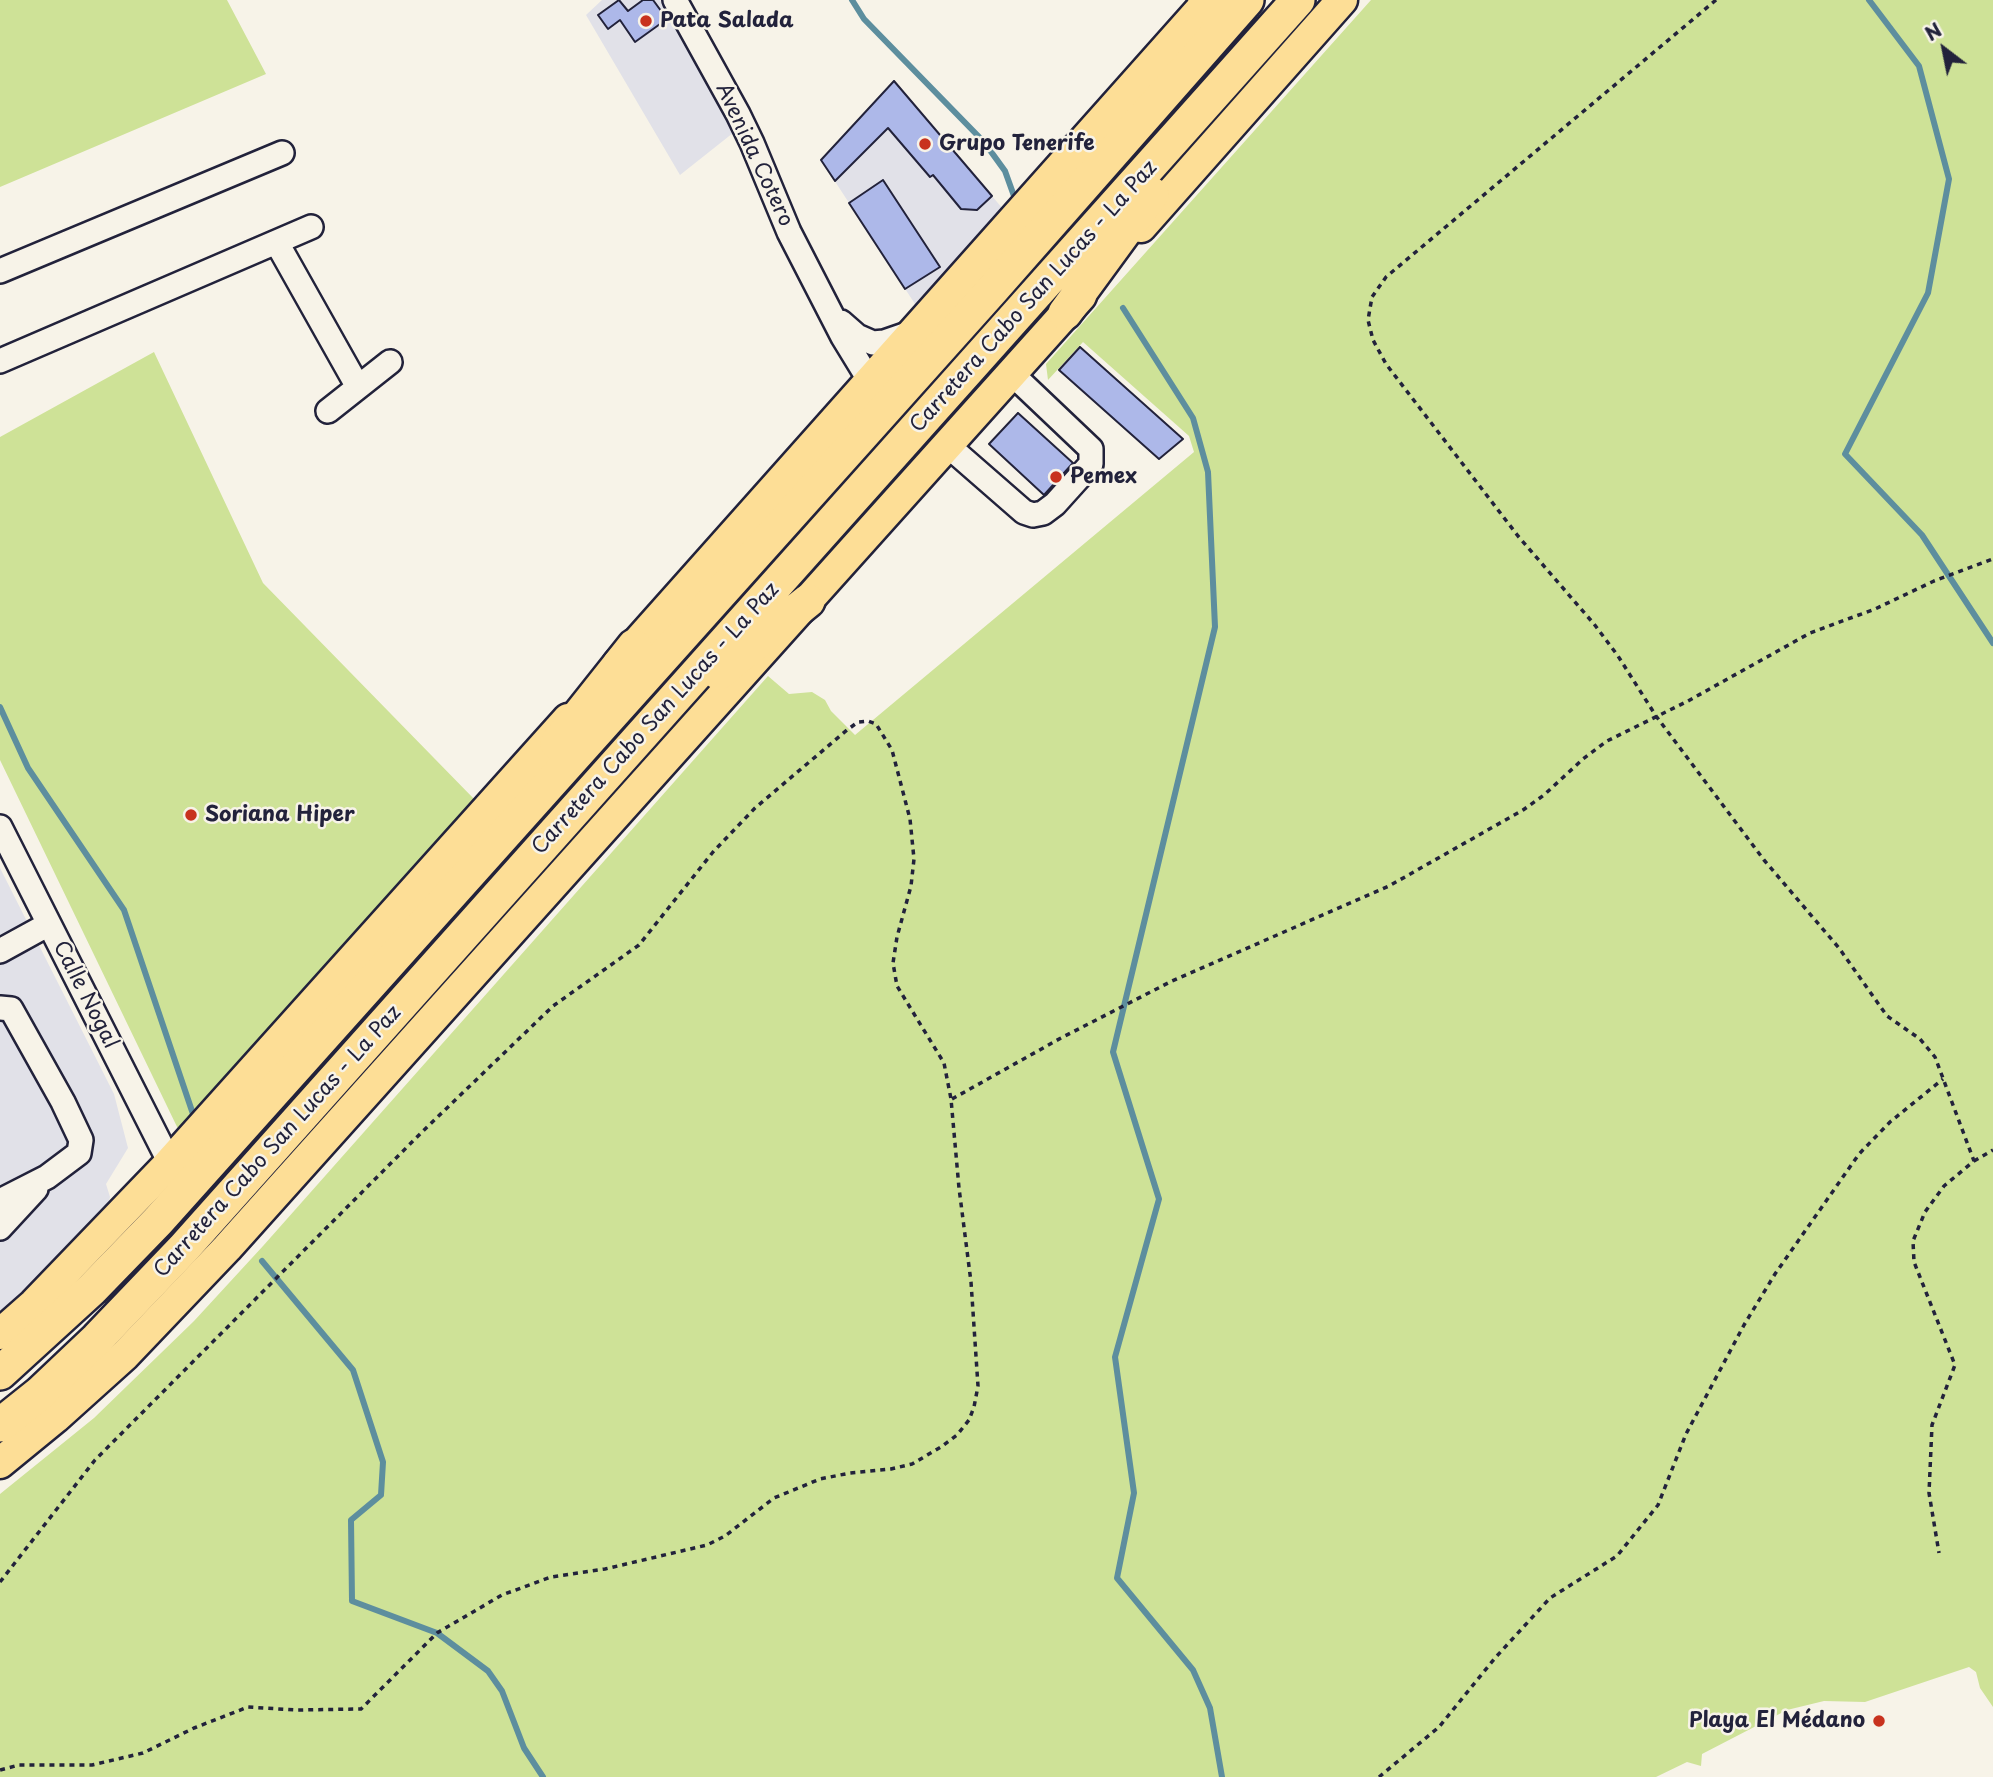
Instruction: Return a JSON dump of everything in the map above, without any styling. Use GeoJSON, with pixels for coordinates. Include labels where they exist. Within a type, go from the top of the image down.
{"type":"FeatureCollection","features":[{"type":"Feature","properties":{"kind":"highway","name":"Carretera Cabo San Lucas - La Paz"},"geometry":{"type":"LineString","coordinates":[[0,1373],[51,1328],[140,1240],[992,290],[1248,0]]}},
{"type":"Feature","properties":{"kind":"highway","name":"Carretera Cabo San Lucas - La Paz"},"geometry":{"type":"LineString","coordinates":[[0,1425],[40,1393],[97,1339],[183,1249],[1298,0]]}},
{"type":"Feature","properties":{"kind":"highway"},"geometry":{"type":"LineString","coordinates":[[1065,313],[1273,29]]}},
{"type":"Feature","properties":{"kind":"highway"},"geometry":{"type":"LineString","coordinates":[[610,769],[663,731],[712,678],[808,601]]}},
{"type":"Feature","properties":{"kind":"highway"},"geometry":{"type":"LineString","coordinates":[[405,945],[474,844],[525,785],[634,646]]}},
{"type":"Feature","properties":{"kind":"main road"},"geometry":{"type":"LineString","coordinates":[[0,1463],[88,1390],[176,1303],[808,601],[1342,0]]}},
{"type":"Feature","properties":{"kind":"main road"},"geometry":{"type":"LineString","coordinates":[[0,1334],[43,1295],[170,1163],[1208,2]]}},
{"type":"Feature","properties":{"kind":"street","name":"Avenida Cotero"},"geometry":{"type":"LineString","coordinates":[[675,0],[752,143],[789,232],[832,311]]}},
{"type":"Feature","properties":{"kind":"street"},"geometry":{"type":"LineString","coordinates":[[0,271],[282,153]]}},
{"type":"Feature","properties":{"kind":"street"},"geometry":{"type":"LineString","coordinates":[[0,361],[311,227]]}},
{"type":"Feature","properties":{"kind":"street"},"geometry":{"type":"LineString","coordinates":[[276,243],[358,387]]}},
{"type":"Feature","properties":{"kind":"street"},"geometry":{"type":"LineString","coordinates":[[832,311],[851,332],[873,343],[884,342],[914,331]]}},
{"type":"Feature","properties":{"kind":"street"},"geometry":{"type":"LineString","coordinates":[[832,311],[843,337],[865,373],[866,381],[862,389]]}},
{"type":"Feature","properties":{"kind":"street"},"geometry":{"type":"LineString","coordinates":[[328,411],[390,362]]}},
{"type":"Feature","properties":{"kind":"street"},"geometry":{"type":"LineString","coordinates":[[946,444],[1024,512],[1033,515],[1043,513],[1055,504],[1091,464],[1091,449],[1011,373]]}},
{"type":"Feature","properties":{"kind":"street","name":"Calle Nogal"},"geometry":{"type":"LineString","coordinates":[[0,827],[170,1163]]}},
{"type":"Feature","properties":{"kind":"street"},"geometry":{"type":"LineString","coordinates":[[0,951],[49,924]]}},
{"type":"Feature","properties":{"kind":"street"},"geometry":{"type":"LineString","coordinates":[[0,1008],[11,1009],[81,1140],[79,1153],[47,1177],[0,1201]]}},
{"type":"Feature","properties":{"kind":"street"},"geometry":{"type":"LineString","coordinates":[[0,1227],[47,1177]]}},
{"type":"Feature","properties":{"kind":"path"},"geometry":{"type":"LineString","coordinates":[[1716,0],[1386,277],[1372,297],[1368,320],[1373,340],[1386,364],[1518,536],[1594,624],[1656,716],[1764,860],[1839,948],[1887,1016],[1929,1048],[1974,1161]]}},
{"type":"Feature","properties":{"kind":"path"},"geometry":{"type":"LineString","coordinates":[[951,1099],[1171,981],[1389,886],[1523,810],[1544,795],[1596,748],[1688,702],[1810,633],[1875,609],[1993,559]]}},
{"type":"Feature","properties":{"kind":"path"},"geometry":{"type":"LineString","coordinates":[[0,1582],[104,1450],[424,1131],[553,1006],[639,945],[735,827],[858,722],[876,724],[892,750],[910,819],[914,859],[911,886],[893,963],[897,986],[944,1063],[951,1099],[971,1282],[978,1386],[969,1420],[957,1435],[912,1464],[820,1479],[774,1497],[725,1536],[707,1545],[619,1567],[551,1577],[502,1595],[437,1633],[361,1709],[296,1710],[248,1707],[131,1756],[92,1765],[19,1765],[0,1770]]}},
{"type":"Feature","properties":{"kind":"path"},"geometry":{"type":"LineString","coordinates":[[1379,1777],[1438,1727],[1495,1658],[1550,1598],[1617,1556],[1658,1505],[1686,1434],[1744,1325],[1775,1274],[1859,1154],[1890,1122],[1943,1079]]}},
{"type":"Feature","properties":{"kind":"path"},"geometry":{"type":"LineString","coordinates":[[1939,1552],[1928,1493],[1932,1425],[1955,1365],[1914,1262],[1913,1241],[1925,1212],[1944,1186],[1974,1161],[1993,1150]]}},
{"type":"Feature","properties":{"kind":"shaded area"},"geometry":{"type":"Polygon","coordinates":[[[602,0],[660,0],[733,133],[680,175],[586,15],[602,0]]]}},
{"type":"Feature","properties":{"kind":"shaded area"},"geometry":{"type":"Polygon","coordinates":[[[894,81],[1003,209],[915,304],[821,160],[894,81]]]}},
{"type":"Feature","properties":{"kind":"shaded area"},"geometry":{"type":"Polygon","coordinates":[[[0,868],[114,1094],[128,1148],[106,1184],[110,1197],[107,1209],[0,1313],[0,868]]]}},
{"type":"Feature","properties":{"kind":"green space"},"geometry":{"type":"Polygon","coordinates":[[[0,0],[227,0],[266,74],[0,187],[0,0]]]}},
{"type":"Feature","properties":{"kind":"green space"},"geometry":{"type":"Polygon","coordinates":[[[1371,0],[1993,0],[1993,1707],[1980,1688],[1976,1672],[1969,1667],[1865,1702],[1824,1701],[1787,1710],[1702,1754],[1701,1766],[1687,1762],[1656,1777],[0,1777],[0,1494],[94,1418],[194,1321],[768,676],[789,694],[812,692],[825,700],[831,711],[855,735],[1194,452],[1189,436],[1083,342],[1048,380],[1046,364],[1371,0]]]}},
{"type":"Feature","properties":{"kind":"green space"},"geometry":{"type":"Polygon","coordinates":[[[154,352],[263,583],[476,801],[180,1133],[0,760],[0,437],[154,352]]]}},
{"type":"Feature","properties":{"kind":"building","name":"Pata Salada"},"geometry":{"type":"Polygon","coordinates":[[[619,0],[628,11],[643,0],[653,0],[667,19],[635,42],[620,20],[608,29],[598,15],[619,0]]]}},
{"type":"Feature","properties":{"kind":"building","name":"Grupo Tenerife"},"geometry":{"type":"Polygon","coordinates":[[[894,81],[992,196],[977,210],[961,209],[888,128],[835,181],[821,160],[894,81]]]}},
{"type":"Feature","properties":{"kind":"building"},"geometry":{"type":"Polygon","coordinates":[[[883,180],[940,267],[905,289],[849,203],[883,180]]]}},
{"type":"Feature","properties":{"kind":"building"},"geometry":{"type":"Polygon","coordinates":[[[1080,347],[1183,439],[1159,459],[1059,370],[1080,347]]]}},
{"type":"Feature","properties":{"kind":"building"},"geometry":{"type":"Polygon","coordinates":[[[1018,413],[1073,463],[1044,495],[989,444],[1018,413]]]}},
{"type":"Feature","properties":{"kind":"waterway"},"geometry":{"type":"LineString","coordinates":[[852,0],[864,19],[984,142],[1005,171],[1014,196]]}},
{"type":"Feature","properties":{"kind":"waterway"},"geometry":{"type":"LineString","coordinates":[[1869,0],[1919,66],[1949,179],[1928,293],[1845,454],[1922,535],[1993,643]]}},
{"type":"Feature","properties":{"kind":"waterway"},"geometry":{"type":"LineString","coordinates":[[1123,308],[1193,418],[1208,472],[1215,627],[1113,1052],[1159,1199],[1115,1357],[1134,1493],[1117,1578],[1193,1670],[1210,1708],[1222,1777]]}},
{"type":"Feature","properties":{"kind":"waterway"},"geometry":{"type":"LineString","coordinates":[[0,707],[28,768],[124,910],[194,1117]]}},
{"type":"Feature","properties":{"kind":"waterway"},"geometry":{"type":"LineString","coordinates":[[262,1261],[353,1370],[383,1462],[381,1495],[351,1520],[352,1601],[437,1633],[488,1671],[502,1691],[524,1748],[543,1777]]}},
{"type":"Feature","properties":{"kind":"place","name":"Pata Salada"},"geometry":{"type":"Point","coordinates":[646,21]}},
{"type":"Feature","properties":{"kind":"place","name":"Grupo Tenerife"},"geometry":{"type":"Point","coordinates":[925,144]}},
{"type":"Feature","properties":{"kind":"place","name":"Pemex"},"geometry":{"type":"Point","coordinates":[1056,477]}},
{"type":"Feature","properties":{"kind":"place","name":"Soriana Hiper"},"geometry":{"type":"Point","coordinates":[191,815]}},
{"type":"Feature","properties":{"kind":"place","name":"Playa El Médano"},"geometry":{"type":"Point","coordinates":[1879,1721]}}]}
